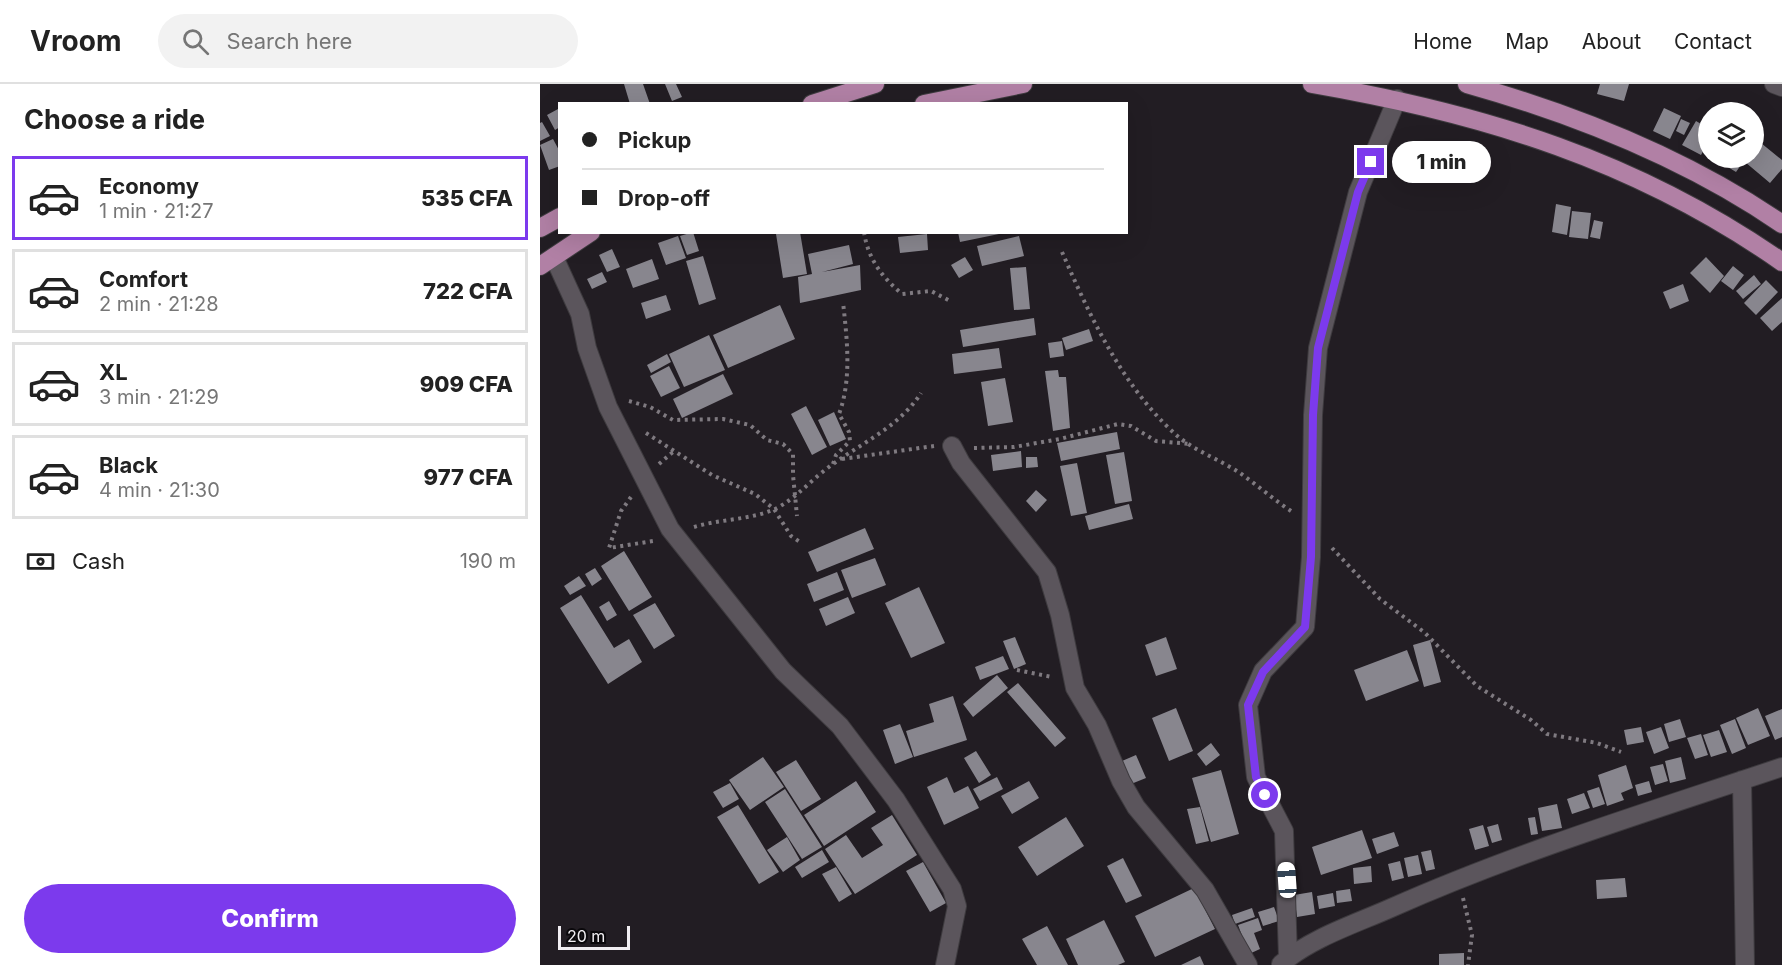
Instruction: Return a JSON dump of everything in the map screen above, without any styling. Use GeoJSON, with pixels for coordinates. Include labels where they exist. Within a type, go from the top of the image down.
{"type":"FeatureCollection","features":[{"type":"Feature","properties":{"kind":"main road"},"geometry":{"type":"LineString","coordinates":[[818,102],[875,84]]}},
{"type":"Feature","properties":{"kind":"main road"},"geometry":{"type":"LineString","coordinates":[[934,102],[1023,84]]}},
{"type":"Feature","properties":{"kind":"main road"},"geometry":{"type":"LineString","coordinates":[[1312,84],[1397,99],[1507,127],[1630,174],[1683,200],[1742,234],[1782,262]]}},
{"type":"Feature","properties":{"kind":"main road"},"geometry":{"type":"LineString","coordinates":[[1467,84],[1542,105],[1657,153],[1760,209],[1782,224]]}},
{"type":"Feature","properties":{"kind":"main road"},"geometry":{"type":"LineString","coordinates":[[540,228],[558,218]]}},
{"type":"Feature","properties":{"kind":"main road"},"geometry":{"type":"LineString","coordinates":[[547,262],[588,234]]}},
{"type":"Feature","properties":{"kind":"street"},"geometry":{"type":"LineString","coordinates":[[1774,84],[1782,87]]}},
{"type":"Feature","properties":{"kind":"street"},"geometry":{"type":"LineString","coordinates":[[1397,99],[1358,192],[1318,348],[1313,415],[1311,557],[1305,627],[1263,672],[1248,705],[1256,777],[1284,831],[1284,962],[1343,929],[1458,880],[1782,766]]}},
{"type":"Feature","properties":{"kind":"street"},"geometry":{"type":"LineString","coordinates":[[547,262],[580,314],[587,348],[608,407],[671,531],[783,671],[840,726],[896,800],[952,889],[957,906],[945,965]]}},
{"type":"Feature","properties":{"kind":"street"},"geometry":{"type":"LineString","coordinates":[[952,446],[962,463],[1047,572],[1060,615],[1075,688],[1096,725],[1121,781],[1136,807],[1205,890],[1248,965]]}},
{"type":"Feature","properties":{"kind":"street"},"geometry":{"type":"LineString","coordinates":[[1742,780],[1745,965]]}},
{"type":"Feature","properties":{"kind":"path"},"geometry":{"type":"LineString","coordinates":[[864,234],[867,250],[883,278],[902,294],[930,291],[951,302]]}},
{"type":"Feature","properties":{"kind":"path"},"geometry":{"type":"LineString","coordinates":[[833,465],[836,455],[850,441],[849,432],[838,414],[846,396],[847,337],[843,302]]}},
{"type":"Feature","properties":{"kind":"path"},"geometry":{"type":"LineString","coordinates":[[639,471],[630,498],[621,511],[609,548],[651,542],[671,531],[774,509],[795,496],[833,465],[910,410],[921,393]]}},
{"type":"Feature","properties":{"kind":"path"},"geometry":{"type":"LineString","coordinates":[[622,398],[650,407],[673,420],[723,419],[750,425],[767,440],[783,444],[793,454],[797,516]]}},
{"type":"Feature","properties":{"kind":"path"},"geometry":{"type":"LineString","coordinates":[[842,459],[914,447],[1014,447],[1060,439],[1118,424],[1131,426],[1156,441],[1191,444]]}},
{"type":"Feature","properties":{"kind":"path"},"geometry":{"type":"LineString","coordinates":[[645,433],[712,475],[754,494],[774,509],[791,536],[800,542]]}},
{"type":"Feature","properties":{"kind":"path"},"geometry":{"type":"LineString","coordinates":[[1017,670],[1051,676],[1075,688]]}},
{"type":"Feature","properties":{"kind":"path"},"geometry":{"type":"LineString","coordinates":[[1458,880],[1472,935],[1468,965]]}},
{"type":"Feature","properties":{"kind":"building"},"geometry":{"type":"Polygon","coordinates":[[[624,84],[643,84],[649,102],[629,102],[624,84]]]}},
{"type":"Feature","properties":{"kind":"building"},"geometry":{"type":"Polygon","coordinates":[[[665,84],[676,84],[682,97],[672,101],[665,84]]]}},
{"type":"Feature","properties":{"kind":"building"},"geometry":{"type":"Polygon","coordinates":[[[1600,84],[1629,84],[1624,101],[1597,94],[1600,84]]]}},
{"type":"Feature","properties":{"kind":"building"},"geometry":{"type":"Polygon","coordinates":[[[1664,108],[1681,116],[1670,139],[1653,131],[1664,108]]]}},
{"type":"Feature","properties":{"kind":"building"},"geometry":{"type":"Polygon","coordinates":[[[558,109],[558,128],[555,130],[547,115],[558,109]]]}},
{"type":"Feature","properties":{"kind":"building"},"geometry":{"type":"Polygon","coordinates":[[[1681,119],[1690,123],[1684,135],[1676,131],[1681,119]]]}},
{"type":"Feature","properties":{"kind":"building"},"geometry":{"type":"Polygon","coordinates":[[[1696,121],[1698,122],[1698,153],[1682,145],[1696,121]]]}},
{"type":"Feature","properties":{"kind":"building"},"geometry":{"type":"Polygon","coordinates":[[[542,122],[550,136],[540,141],[540,123],[542,122]]]}},
{"type":"Feature","properties":{"kind":"building"},"geometry":{"type":"Polygon","coordinates":[[[553,139],[558,148],[558,167],[549,170],[540,145],[553,139]]]}},
{"type":"Feature","properties":{"kind":"building"},"geometry":{"type":"Polygon","coordinates":[[[1764,145],[1782,160],[1782,169],[1770,183],[1752,168],[1764,168],[1764,145]]]}},
{"type":"Feature","properties":{"kind":"building"},"geometry":{"type":"Polygon","coordinates":[[[1556,204],[1571,207],[1567,235],[1552,232],[1556,204]]]}},
{"type":"Feature","properties":{"kind":"building"},"geometry":{"type":"Polygon","coordinates":[[[1572,211],[1591,213],[1588,239],[1569,237],[1572,211]]]}},
{"type":"Feature","properties":{"kind":"building"},"geometry":{"type":"Polygon","coordinates":[[[1594,220],[1603,222],[1600,239],[1590,237],[1594,220]]]}},
{"type":"Feature","properties":{"kind":"building"},"geometry":{"type":"Polygon","coordinates":[[[694,234],[699,251],[687,255],[680,236],[694,234]]]}},
{"type":"Feature","properties":{"kind":"building"},"geometry":{"type":"Polygon","coordinates":[[[776,234],[800,234],[807,274],[783,278],[776,234]]]}},
{"type":"Feature","properties":{"kind":"building"},"geometry":{"type":"Polygon","coordinates":[[[927,234],[928,250],[900,253],[898,237],[927,234]]]}},
{"type":"Feature","properties":{"kind":"building"},"geometry":{"type":"Polygon","coordinates":[[[958,234],[999,234],[960,242],[958,234]]]}},
{"type":"Feature","properties":{"kind":"building"},"geometry":{"type":"Polygon","coordinates":[[[678,236],[686,258],[666,265],[658,243],[678,236]]]}},
{"type":"Feature","properties":{"kind":"building"},"geometry":{"type":"Polygon","coordinates":[[[1019,236],[1024,256],[982,266],[977,246],[1019,236]]]}},
{"type":"Feature","properties":{"kind":"building"},"geometry":{"type":"Polygon","coordinates":[[[849,245],[853,264],[822,272],[860,265],[861,290],[800,303],[798,277],[812,274],[808,254],[849,245]]]}},
{"type":"Feature","properties":{"kind":"building"},"geometry":{"type":"Polygon","coordinates":[[[612,249],[620,267],[607,272],[599,255],[612,249]]]}},
{"type":"Feature","properties":{"kind":"building"},"geometry":{"type":"Polygon","coordinates":[[[703,256],[716,299],[699,305],[686,261],[703,256]]]}},
{"type":"Feature","properties":{"kind":"building"},"geometry":{"type":"Polygon","coordinates":[[[965,257],[973,270],[959,278],[951,265],[965,257]]]}},
{"type":"Feature","properties":{"kind":"building"},"geometry":{"type":"Polygon","coordinates":[[[1706,257],[1724,276],[1710,293],[1690,273],[1706,257]]]}},
{"type":"Feature","properties":{"kind":"building"},"geometry":{"type":"Polygon","coordinates":[[[652,259],[659,279],[633,288],[626,269],[652,259]]]}},
{"type":"Feature","properties":{"kind":"building"},"geometry":{"type":"Polygon","coordinates":[[[1733,266],[1744,275],[1733,290],[1721,281],[1733,266]]]}},
{"type":"Feature","properties":{"kind":"building"},"geometry":{"type":"Polygon","coordinates":[[[1026,267],[1030,309],[1014,310],[1010,268],[1026,267]]]}},
{"type":"Feature","properties":{"kind":"building"},"geometry":{"type":"Polygon","coordinates":[[[602,272],[607,282],[592,289],[587,279],[602,272]]]}},
{"type":"Feature","properties":{"kind":"building"},"geometry":{"type":"Polygon","coordinates":[[[1754,275],[1761,284],[1743,299],[1736,291],[1754,275]]]}},
{"type":"Feature","properties":{"kind":"building"},"geometry":{"type":"Polygon","coordinates":[[[1766,280],[1778,292],[1756,315],[1744,303],[1766,280]]]}},
{"type":"Feature","properties":{"kind":"building"},"geometry":{"type":"Polygon","coordinates":[[[1683,284],[1689,301],[1670,309],[1663,292],[1683,284]]]}},
{"type":"Feature","properties":{"kind":"building"},"geometry":{"type":"Polygon","coordinates":[[[666,295],[671,310],[646,319],[641,303],[666,295]]]}},
{"type":"Feature","properties":{"kind":"building"},"geometry":{"type":"Polygon","coordinates":[[[1782,298],[1782,322],[1772,331],[1760,318],[1782,298]]]}},
{"type":"Feature","properties":{"kind":"building"},"geometry":{"type":"Polygon","coordinates":[[[780,305],[795,339],[728,368],[713,335],[780,305]]]}},
{"type":"Feature","properties":{"kind":"building"},"geometry":{"type":"Polygon","coordinates":[[[1034,318],[1036,335],[963,347],[960,330],[1034,318]]]}},
{"type":"Feature","properties":{"kind":"building"},"geometry":{"type":"Polygon","coordinates":[[[1089,329],[1093,341],[1066,350],[1062,338],[1089,329]]]}},
{"type":"Feature","properties":{"kind":"building"},"geometry":{"type":"Polygon","coordinates":[[[709,335],[725,370],[684,387],[669,354],[709,335]]]}},
{"type":"Feature","properties":{"kind":"building"},"geometry":{"type":"Polygon","coordinates":[[[1062,341],[1064,356],[1050,358],[1048,343],[1062,341]]]}},
{"type":"Feature","properties":{"kind":"building"},"geometry":{"type":"Polygon","coordinates":[[[999,348],[1002,368],[954,374],[952,354],[999,348]]]}},
{"type":"Feature","properties":{"kind":"building"},"geometry":{"type":"Polygon","coordinates":[[[667,354],[671,362],[651,373],[647,365],[667,354]]]}},
{"type":"Feature","properties":{"kind":"building"},"geometry":{"type":"Polygon","coordinates":[[[669,366],[680,388],[661,397],[650,376],[669,366]]]}},
{"type":"Feature","properties":{"kind":"building"},"geometry":{"type":"Polygon","coordinates":[[[1058,370],[1059,377],[1066,377],[1070,428],[1053,431],[1045,371],[1058,370]]]}},
{"type":"Feature","properties":{"kind":"building"},"geometry":{"type":"Polygon","coordinates":[[[723,374],[733,394],[682,418],[673,399],[723,374]]]}},
{"type":"Feature","properties":{"kind":"building"},"geometry":{"type":"Polygon","coordinates":[[[1005,378],[1013,422],[988,426],[981,382],[1005,378]]]}},
{"type":"Feature","properties":{"kind":"building"},"geometry":{"type":"Polygon","coordinates":[[[806,406],[827,447],[812,455],[791,414],[806,406]]]}},
{"type":"Feature","properties":{"kind":"building"},"geometry":{"type":"Polygon","coordinates":[[[834,412],[846,439],[830,446],[818,420],[834,412]]]}},
{"type":"Feature","properties":{"kind":"building"},"geometry":{"type":"Polygon","coordinates":[[[1117,432],[1120,449],[1061,461],[1057,443],[1117,432]]]}},
{"type":"Feature","properties":{"kind":"building"},"geometry":{"type":"Polygon","coordinates":[[[1021,451],[1022,467],[993,471],[991,455],[1021,451]]]}},
{"type":"Feature","properties":{"kind":"building"},"geometry":{"type":"Polygon","coordinates":[[[1124,452],[1132,501],[1115,504],[1106,455],[1124,452]]]}},
{"type":"Feature","properties":{"kind":"building"},"geometry":{"type":"Polygon","coordinates":[[[1026,457],[1037,457],[1038,467],[1026,468],[1026,457]]]}},
{"type":"Feature","properties":{"kind":"building"},"geometry":{"type":"Polygon","coordinates":[[[1077,463],[1087,513],[1071,516],[1060,466],[1077,463]]]}},
{"type":"Feature","properties":{"kind":"building"},"geometry":{"type":"Polygon","coordinates":[[[1036,490],[1047,500],[1036,512],[1026,501],[1036,490]]]}},
{"type":"Feature","properties":{"kind":"building"},"geometry":{"type":"Polygon","coordinates":[[[1129,504],[1133,519],[1089,530],[1085,516],[1129,504]]]}},
{"type":"Feature","properties":{"kind":"building"},"geometry":{"type":"Polygon","coordinates":[[[865,528],[874,549],[817,572],[808,552],[865,528]]]}},
{"type":"Feature","properties":{"kind":"building"},"geometry":{"type":"Polygon","coordinates":[[[624,551],[652,597],[629,611],[601,566],[624,551]]]}},
{"type":"Feature","properties":{"kind":"building"},"geometry":{"type":"Polygon","coordinates":[[[875,558],[886,585],[852,598],[841,570],[875,558]]]}},
{"type":"Feature","properties":{"kind":"building"},"geometry":{"type":"Polygon","coordinates":[[[595,568],[602,579],[592,586],[585,574],[595,568]]]}},
{"type":"Feature","properties":{"kind":"building"},"geometry":{"type":"Polygon","coordinates":[[[837,572],[844,590],[814,602],[807,584],[837,572]]]}},
{"type":"Feature","properties":{"kind":"building"},"geometry":{"type":"Polygon","coordinates":[[[579,576],[586,586],[570,595],[564,586],[579,576]]]}},
{"type":"Feature","properties":{"kind":"building"},"geometry":{"type":"Polygon","coordinates":[[[919,587],[945,643],[911,658],[885,603],[919,587]]]}},
{"type":"Feature","properties":{"kind":"building"},"geometry":{"type":"Polygon","coordinates":[[[581,595],[614,648],[629,639],[642,662],[608,684],[560,608],[581,595]]]}},
{"type":"Feature","properties":{"kind":"building"},"geometry":{"type":"Polygon","coordinates":[[[848,597],[855,613],[826,626],[819,609],[848,597]]]}},
{"type":"Feature","properties":{"kind":"building"},"geometry":{"type":"Polygon","coordinates":[[[609,601],[617,615],[607,621],[599,607],[609,601]]]}},
{"type":"Feature","properties":{"kind":"building"},"geometry":{"type":"Polygon","coordinates":[[[655,603],[675,636],[654,649],[633,615],[655,603]]]}},
{"type":"Feature","properties":{"kind":"building"},"geometry":{"type":"Polygon","coordinates":[[[1015,637],[1026,664],[1014,669],[1003,641],[1015,637]]]}},
{"type":"Feature","properties":{"kind":"building"},"geometry":{"type":"Polygon","coordinates":[[[1166,637],[1177,669],[1156,676],[1145,645],[1166,637]]]}},
{"type":"Feature","properties":{"kind":"building"},"geometry":{"type":"Polygon","coordinates":[[[1430,640],[1441,682],[1424,687],[1413,645],[1430,640]]]}},
{"type":"Feature","properties":{"kind":"building"},"geometry":{"type":"Polygon","coordinates":[[[1407,650],[1419,681],[1366,701],[1354,670],[1407,650]]]}},
{"type":"Feature","properties":{"kind":"building"},"geometry":{"type":"Polygon","coordinates":[[[1003,656],[1009,669],[980,680],[975,667],[1003,656]]]}},
{"type":"Feature","properties":{"kind":"building"},"geometry":{"type":"Polygon","coordinates":[[[997,675],[1008,688],[973,717],[963,704],[997,675]]]}},
{"type":"Feature","properties":{"kind":"building"},"geometry":{"type":"Polygon","coordinates":[[[1018,683],[1066,738],[1055,747],[1007,692],[1018,683]]]}},
{"type":"Feature","properties":{"kind":"building"},"geometry":{"type":"Polygon","coordinates":[[[953,696],[967,740],[914,757],[906,731],[934,722],[929,704],[953,696]]]}},
{"type":"Feature","properties":{"kind":"building"},"geometry":{"type":"Polygon","coordinates":[[[1176,708],[1193,751],[1169,761],[1152,718],[1176,708]]]}},
{"type":"Feature","properties":{"kind":"building"},"geometry":{"type":"Polygon","coordinates":[[[1758,708],[1770,736],[1748,745],[1736,718],[1758,708]]]}},
{"type":"Feature","properties":{"kind":"building"},"geometry":{"type":"Polygon","coordinates":[[[1782,709],[1782,737],[1775,740],[1765,716],[1782,709]]]}},
{"type":"Feature","properties":{"kind":"building"},"geometry":{"type":"Polygon","coordinates":[[[1680,719],[1686,737],[1669,742],[1664,724],[1680,719]]]}},
{"type":"Feature","properties":{"kind":"building"},"geometry":{"type":"Polygon","coordinates":[[[1735,719],[1746,748],[1732,754],[1720,725],[1735,719]]]}},
{"type":"Feature","properties":{"kind":"building"},"geometry":{"type":"Polygon","coordinates":[[[900,724],[913,757],[895,764],[883,730],[900,724]]]}},
{"type":"Feature","properties":{"kind":"building"},"geometry":{"type":"Polygon","coordinates":[[[1641,727],[1644,742],[1627,745],[1624,730],[1641,727]]]}},
{"type":"Feature","properties":{"kind":"building"},"geometry":{"type":"Polygon","coordinates":[[[1661,727],[1669,748],[1654,754],[1646,732],[1661,727]]]}},
{"type":"Feature","properties":{"kind":"building"},"geometry":{"type":"Polygon","coordinates":[[[1719,730],[1727,752],[1711,757],[1703,735],[1719,730]]]}},
{"type":"Feature","properties":{"kind":"building"},"geometry":{"type":"Polygon","coordinates":[[[1701,734],[1708,755],[1695,759],[1687,738],[1701,734]]]}},
{"type":"Feature","properties":{"kind":"building"},"geometry":{"type":"Polygon","coordinates":[[[1211,743],[1220,755],[1206,766],[1197,754],[1211,743]]]}},
{"type":"Feature","properties":{"kind":"building"},"geometry":{"type":"Polygon","coordinates":[[[976,751],[991,775],[979,783],[964,758],[976,751]]]}},
{"type":"Feature","properties":{"kind":"building"},"geometry":{"type":"Polygon","coordinates":[[[1136,755],[1146,778],[1131,784],[1122,761],[1136,755]]]}},
{"type":"Feature","properties":{"kind":"building"},"geometry":{"type":"Polygon","coordinates":[[[763,757],[784,787],[750,810],[729,780],[763,757]]]}},
{"type":"Feature","properties":{"kind":"building"},"geometry":{"type":"Polygon","coordinates":[[[1681,757],[1686,779],[1670,783],[1665,761],[1681,757]]]}},
{"type":"Feature","properties":{"kind":"building"},"geometry":{"type":"Polygon","coordinates":[[[796,760],[821,799],[801,811],[776,772],[796,760]]]}},
{"type":"Feature","properties":{"kind":"building"},"geometry":{"type":"Polygon","coordinates":[[[1663,764],[1668,781],[1655,785],[1650,767],[1663,764]]]}},
{"type":"Feature","properties":{"kind":"building"},"geometry":{"type":"Polygon","coordinates":[[[1626,765],[1633,788],[1621,793],[1624,800],[1607,806],[1598,775],[1626,765]]]}},
{"type":"Feature","properties":{"kind":"building"},"geometry":{"type":"Polygon","coordinates":[[[1221,770],[1239,834],[1211,842],[1192,778],[1221,770]]]}},
{"type":"Feature","properties":{"kind":"building"},"geometry":{"type":"Polygon","coordinates":[[[947,777],[954,793],[968,786],[979,808],[944,825],[927,787],[947,777]]]}},
{"type":"Feature","properties":{"kind":"building"},"geometry":{"type":"Polygon","coordinates":[[[997,777],[1003,789],[980,801],[973,789],[997,777]]]}},
{"type":"Feature","properties":{"kind":"building"},"geometry":{"type":"Polygon","coordinates":[[[856,781],[876,812],[824,846],[804,815],[856,781]]]}},
{"type":"Feature","properties":{"kind":"building"},"geometry":{"type":"Polygon","coordinates":[[[1029,781],[1039,798],[1012,814],[1001,796],[1029,781]]]}},
{"type":"Feature","properties":{"kind":"building"},"geometry":{"type":"Polygon","coordinates":[[[1649,781],[1652,792],[1638,796],[1635,785],[1649,781]]]}},
{"type":"Feature","properties":{"kind":"building"},"geometry":{"type":"Polygon","coordinates":[[[730,783],[739,799],[723,808],[713,792],[730,783]]]}},
{"type":"Feature","properties":{"kind":"building"},"geometry":{"type":"Polygon","coordinates":[[[1599,787],[1605,804],[1593,808],[1587,791],[1599,787]]]}},
{"type":"Feature","properties":{"kind":"building"},"geometry":{"type":"Polygon","coordinates":[[[785,789],[822,847],[802,859],[765,802],[785,789]]]}},
{"type":"Feature","properties":{"kind":"building"},"geometry":{"type":"Polygon","coordinates":[[[1584,793],[1590,808],[1572,814],[1567,799],[1584,793]]]}},
{"type":"Feature","properties":{"kind":"building"},"geometry":{"type":"Polygon","coordinates":[[[1557,804],[1562,828],[1542,831],[1538,808],[1557,804]]]}},
{"type":"Feature","properties":{"kind":"building"},"geometry":{"type":"Polygon","coordinates":[[[738,805],[779,872],[759,884],[717,817],[738,805]]]}},
{"type":"Feature","properties":{"kind":"building"},"geometry":{"type":"Polygon","coordinates":[[[1200,807],[1209,841],[1196,844],[1187,809],[1200,807]]]}},
{"type":"Feature","properties":{"kind":"building"},"geometry":{"type":"Polygon","coordinates":[[[892,815],[917,855],[855,894],[825,849],[846,835],[862,858],[883,845],[871,828],[892,815]]]}},
{"type":"Feature","properties":{"kind":"building"},"geometry":{"type":"Polygon","coordinates":[[[1066,817],[1084,846],[1037,876],[1018,847],[1066,817]]]}},
{"type":"Feature","properties":{"kind":"building"},"geometry":{"type":"Polygon","coordinates":[[[1535,817],[1538,834],[1531,835],[1528,818],[1535,817]]]}},
{"type":"Feature","properties":{"kind":"building"},"geometry":{"type":"Polygon","coordinates":[[[1498,824],[1502,840],[1492,843],[1487,827],[1498,824]]]}},
{"type":"Feature","properties":{"kind":"building"},"geometry":{"type":"Polygon","coordinates":[[[1483,825],[1489,846],[1475,850],[1469,829],[1483,825]]]}},
{"type":"Feature","properties":{"kind":"building"},"geometry":{"type":"Polygon","coordinates":[[[1362,830],[1372,858],[1321,875],[1312,847],[1362,830]]]}},
{"type":"Feature","properties":{"kind":"building"},"geometry":{"type":"Polygon","coordinates":[[[1394,832],[1399,846],[1377,854],[1372,839],[1394,832]]]}},
{"type":"Feature","properties":{"kind":"building"},"geometry":{"type":"Polygon","coordinates":[[[787,837],[800,860],[783,872],[767,850],[787,837]]]}},
{"type":"Feature","properties":{"kind":"building"},"geometry":{"type":"Polygon","coordinates":[[[822,850],[829,862],[802,878],[795,867],[822,850]]]}},
{"type":"Feature","properties":{"kind":"building"},"geometry":{"type":"Polygon","coordinates":[[[1431,850],[1435,869],[1426,871],[1421,852],[1431,850]]]}},
{"type":"Feature","properties":{"kind":"building"},"geometry":{"type":"Polygon","coordinates":[[[1418,855],[1422,874],[1408,877],[1404,858],[1418,855]]]}},
{"type":"Feature","properties":{"kind":"building"},"geometry":{"type":"Polygon","coordinates":[[[1123,858],[1142,896],[1126,903],[1107,866],[1123,858]]]}},
{"type":"Feature","properties":{"kind":"building"},"geometry":{"type":"Polygon","coordinates":[[[1400,861],[1404,878],[1392,881],[1388,864],[1400,861]]]}},
{"type":"Feature","properties":{"kind":"building"},"geometry":{"type":"Polygon","coordinates":[[[923,862],[946,903],[930,912],[906,871],[923,862]]]}},
{"type":"Feature","properties":{"kind":"building"},"geometry":{"type":"Polygon","coordinates":[[[1371,866],[1372,882],[1354,884],[1353,868],[1371,866]]]}},
{"type":"Feature","properties":{"kind":"building"},"geometry":{"type":"Polygon","coordinates":[[[836,867],[852,894],[839,902],[822,874],[836,867]]]}},
{"type":"Feature","properties":{"kind":"building"},"geometry":{"type":"Polygon","coordinates":[[[1625,878],[1627,897],[1597,899],[1596,880],[1625,878]]]}},
{"type":"Feature","properties":{"kind":"building"},"geometry":{"type":"Polygon","coordinates":[[[1194,888],[1215,929],[1155,957],[1135,916],[1194,888]]]}},
{"type":"Feature","properties":{"kind":"building"},"geometry":{"type":"Polygon","coordinates":[[[1350,889],[1352,901],[1337,903],[1336,891],[1350,889]]]}},
{"type":"Feature","properties":{"kind":"building"},"geometry":{"type":"Polygon","coordinates":[[[1312,892],[1315,914],[1297,917],[1294,895],[1312,892]]]}},
{"type":"Feature","properties":{"kind":"building"},"geometry":{"type":"Polygon","coordinates":[[[1333,893],[1335,906],[1319,909],[1317,896],[1333,893]]]}},
{"type":"Feature","properties":{"kind":"building"},"geometry":{"type":"Polygon","coordinates":[[[1274,907],[1279,921],[1263,926],[1258,912],[1274,907]]]}},
{"type":"Feature","properties":{"kind":"building"},"geometry":{"type":"Polygon","coordinates":[[[1252,908],[1255,917],[1235,924],[1232,915],[1252,908]]]}},
{"type":"Feature","properties":{"kind":"building"},"geometry":{"type":"Polygon","coordinates":[[[1258,918],[1262,930],[1254,933],[1260,949],[1249,954],[1238,925],[1258,918]]]}},
{"type":"Feature","properties":{"kind":"building"},"geometry":{"type":"Polygon","coordinates":[[[1104,920],[1125,962],[1118,965],[1078,965],[1066,939],[1104,920]]]}},
{"type":"Feature","properties":{"kind":"building"},"geometry":{"type":"Polygon","coordinates":[[[1047,926],[1068,965],[1037,965],[1022,939],[1047,926]]]}},
{"type":"Feature","properties":{"kind":"building"},"geometry":{"type":"Polygon","coordinates":[[[1464,953],[1464,965],[1439,965],[1439,954],[1464,953]]]}},
{"type":"Feature","properties":{"kind":"building"},"geometry":{"type":"Polygon","coordinates":[[[1200,956],[1204,965],[1181,965],[1200,956]]]}},
{"type":"Feature","properties":{"kind":"route"},"geometry":{"type":"LineString","coordinates":[[1265,795],[1256,777],[1248,705],[1263,672],[1305,627],[1311,557],[1313,415],[1318,348],[1358,192],[1371,162]]}}]}
